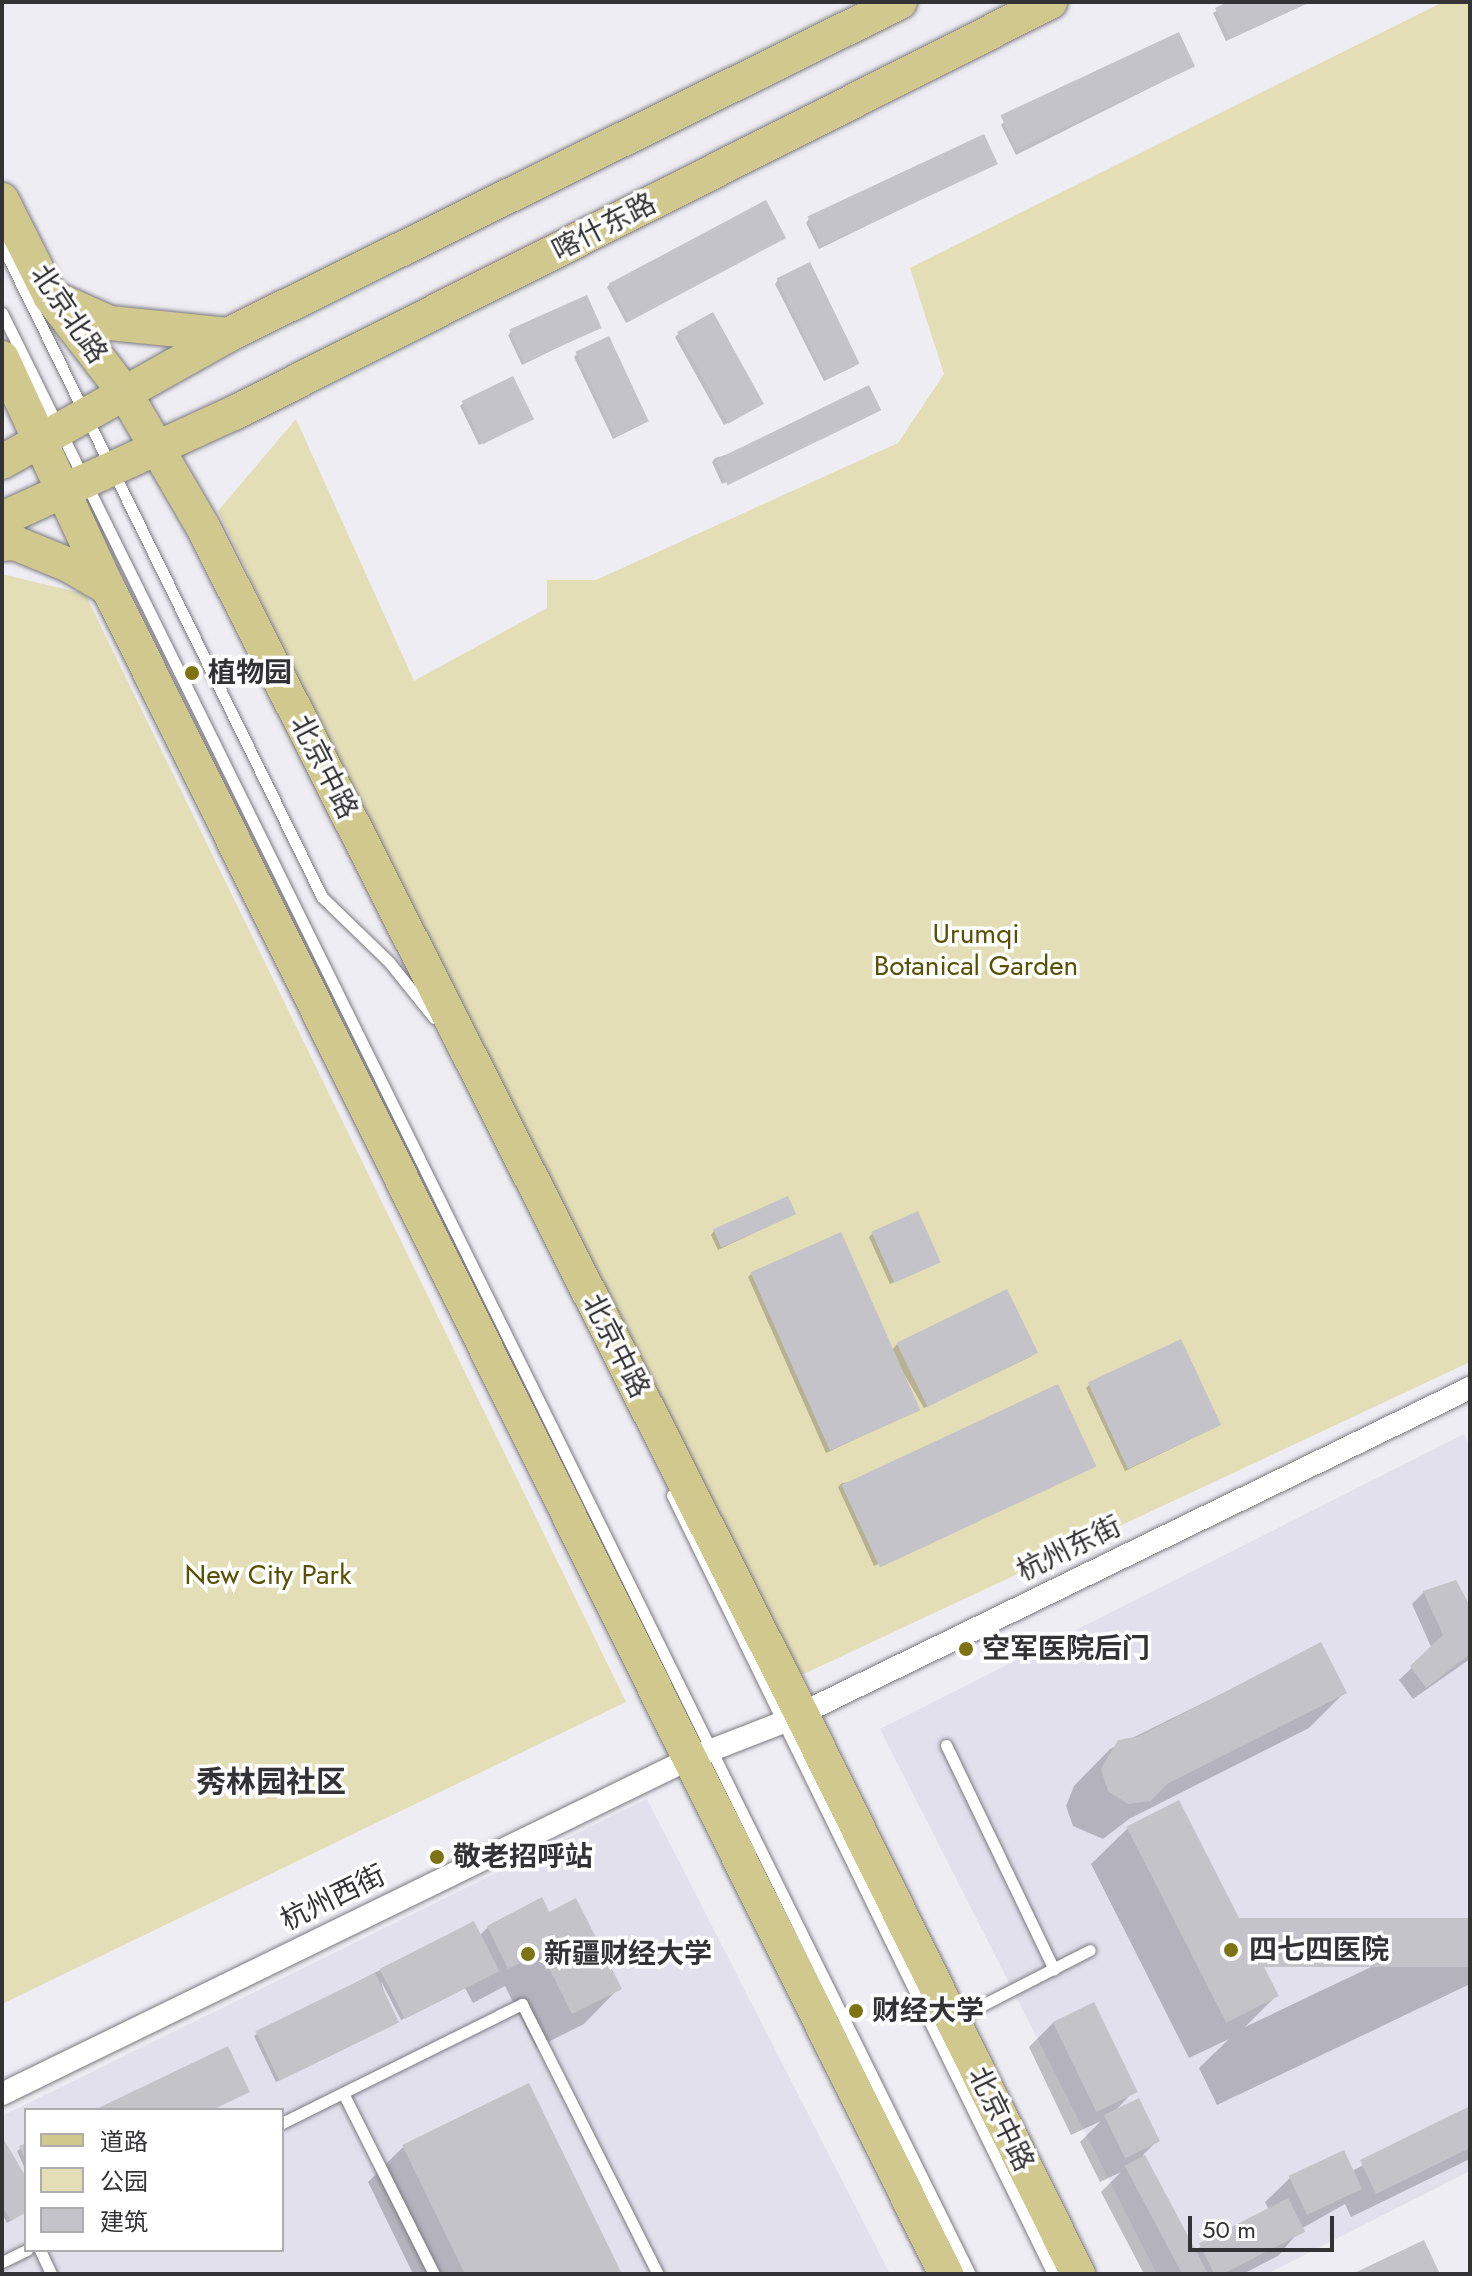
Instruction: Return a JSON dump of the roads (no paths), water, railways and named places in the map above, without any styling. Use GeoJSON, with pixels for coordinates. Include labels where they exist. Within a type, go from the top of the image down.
{"type":"FeatureCollection","features":[{"type":"Feature","properties":{"kind":"main road"},"geometry":{"type":"LineString","coordinates":[[2,519],[70,455],[125,393],[228,335],[900,2]]}},
{"type":"Feature","properties":{"kind":"main road","name":"喀什东路"},"geometry":{"type":"LineString","coordinates":[[70,455],[234,413],[1050,2]]}},
{"type":"Feature","properties":{"kind":"main road","name":"北京北路"},"geometry":{"type":"LineString","coordinates":[[2,200],[50,296],[125,393],[149,434]]}},
{"type":"Feature","properties":{"kind":"main road"},"geometry":{"type":"LineString","coordinates":[[50,296],[110,323],[228,335]]}},
{"type":"Feature","properties":{"kind":"main road"},"geometry":{"type":"LineString","coordinates":[[2,358],[70,455],[108,588],[702,1756],[946,2274]]}},
{"type":"Feature","properties":{"kind":"main road","name":"北京中路"},"geometry":{"type":"LineString","coordinates":[[149,434],[203,527],[793,1718],[953,2020],[1078,2274]]}},
{"type":"Feature","properties":{"kind":"main road"},"geometry":{"type":"LineString","coordinates":[[2,462],[70,455]]}},
{"type":"Feature","properties":{"kind":"main road"},"geometry":{"type":"LineString","coordinates":[[2,544],[15,543],[69,565],[108,588]]}},
{"type":"Feature","properties":{"kind":"street","name":"杭州东街"},"geometry":{"type":"LineString","coordinates":[[702,1756],[793,1718],[1470,1388]]}},
{"type":"Feature","properties":{"kind":"street","name":"杭州西街"},"geometry":{"type":"LineString","coordinates":[[2,2094],[702,1756]]}},
{"type":"Feature","properties":{"kind":"lane"},"geometry":{"type":"LineString","coordinates":[[2,245],[70,455],[322,897],[389,962],[438,1022],[573,1294]]}},
{"type":"Feature","properties":{"kind":"lane"},"geometry":{"type":"LineString","coordinates":[[2,313],[702,1756],[970,2274]]}},
{"type":"Feature","properties":{"kind":"lane"},"geometry":{"type":"LineString","coordinates":[[665,1480],[793,1718],[1053,2274]]}},
{"type":"Feature","properties":{"kind":"lane"},"geometry":{"type":"LineString","coordinates":[[946,1745],[1054,1969]]}},
{"type":"Feature","properties":{"kind":"lane"},"geometry":{"type":"LineString","coordinates":[[953,2020],[1090,1950]]}},
{"type":"Feature","properties":{"kind":"lane"},"geometry":{"type":"LineString","coordinates":[[284,2122],[522,2004],[658,2274]]}},
{"type":"Feature","properties":{"kind":"lane"},"geometry":{"type":"LineString","coordinates":[[343,2093],[434,2274]]}},
{"type":"Feature","properties":{"kind":"lane"},"geometry":{"type":"LineString","coordinates":[[2,2262],[24,2251]]}},
{"type":"Feature","properties":{"kind":"lane"},"geometry":{"type":"LineString","coordinates":[[41,2252],[51,2274]]}},
{"type":"Feature","properties":{"kind":"place","name":"植物园"},"geometry":{"type":"Point","coordinates":[192,673]}},
{"type":"Feature","properties":{"kind":"place","name":"空军医院后门"},"geometry":{"type":"Point","coordinates":[966,1649]}},
{"type":"Feature","properties":{"kind":"place","name":"敬老招呼站"},"geometry":{"type":"Point","coordinates":[437,1857]}},
{"type":"Feature","properties":{"kind":"place","name":"四七四医院"},"geometry":{"type":"Point","coordinates":[1231,1950]}},
{"type":"Feature","properties":{"kind":"place","name":"新疆财经大学"},"geometry":{"type":"Point","coordinates":[528,1954]}},
{"type":"Feature","properties":{"kind":"place","name":"财经大学"},"geometry":{"type":"Point","coordinates":[856,2011]}},
{"type":"Feature","properties":{"kind":"district","name":"秀林园社区"},"geometry":{"type":"Point","coordinates":[271,1782]}},
{"type":"Feature","properties":{"kind":"park label","name":"Urumqi Botanical Garden"},"geometry":{"type":"Point","coordinates":[976,950]}},
{"type":"Feature","properties":{"kind":"park label","name":"New City Park"},"geometry":{"type":"Point","coordinates":[268,1575]}}]}
